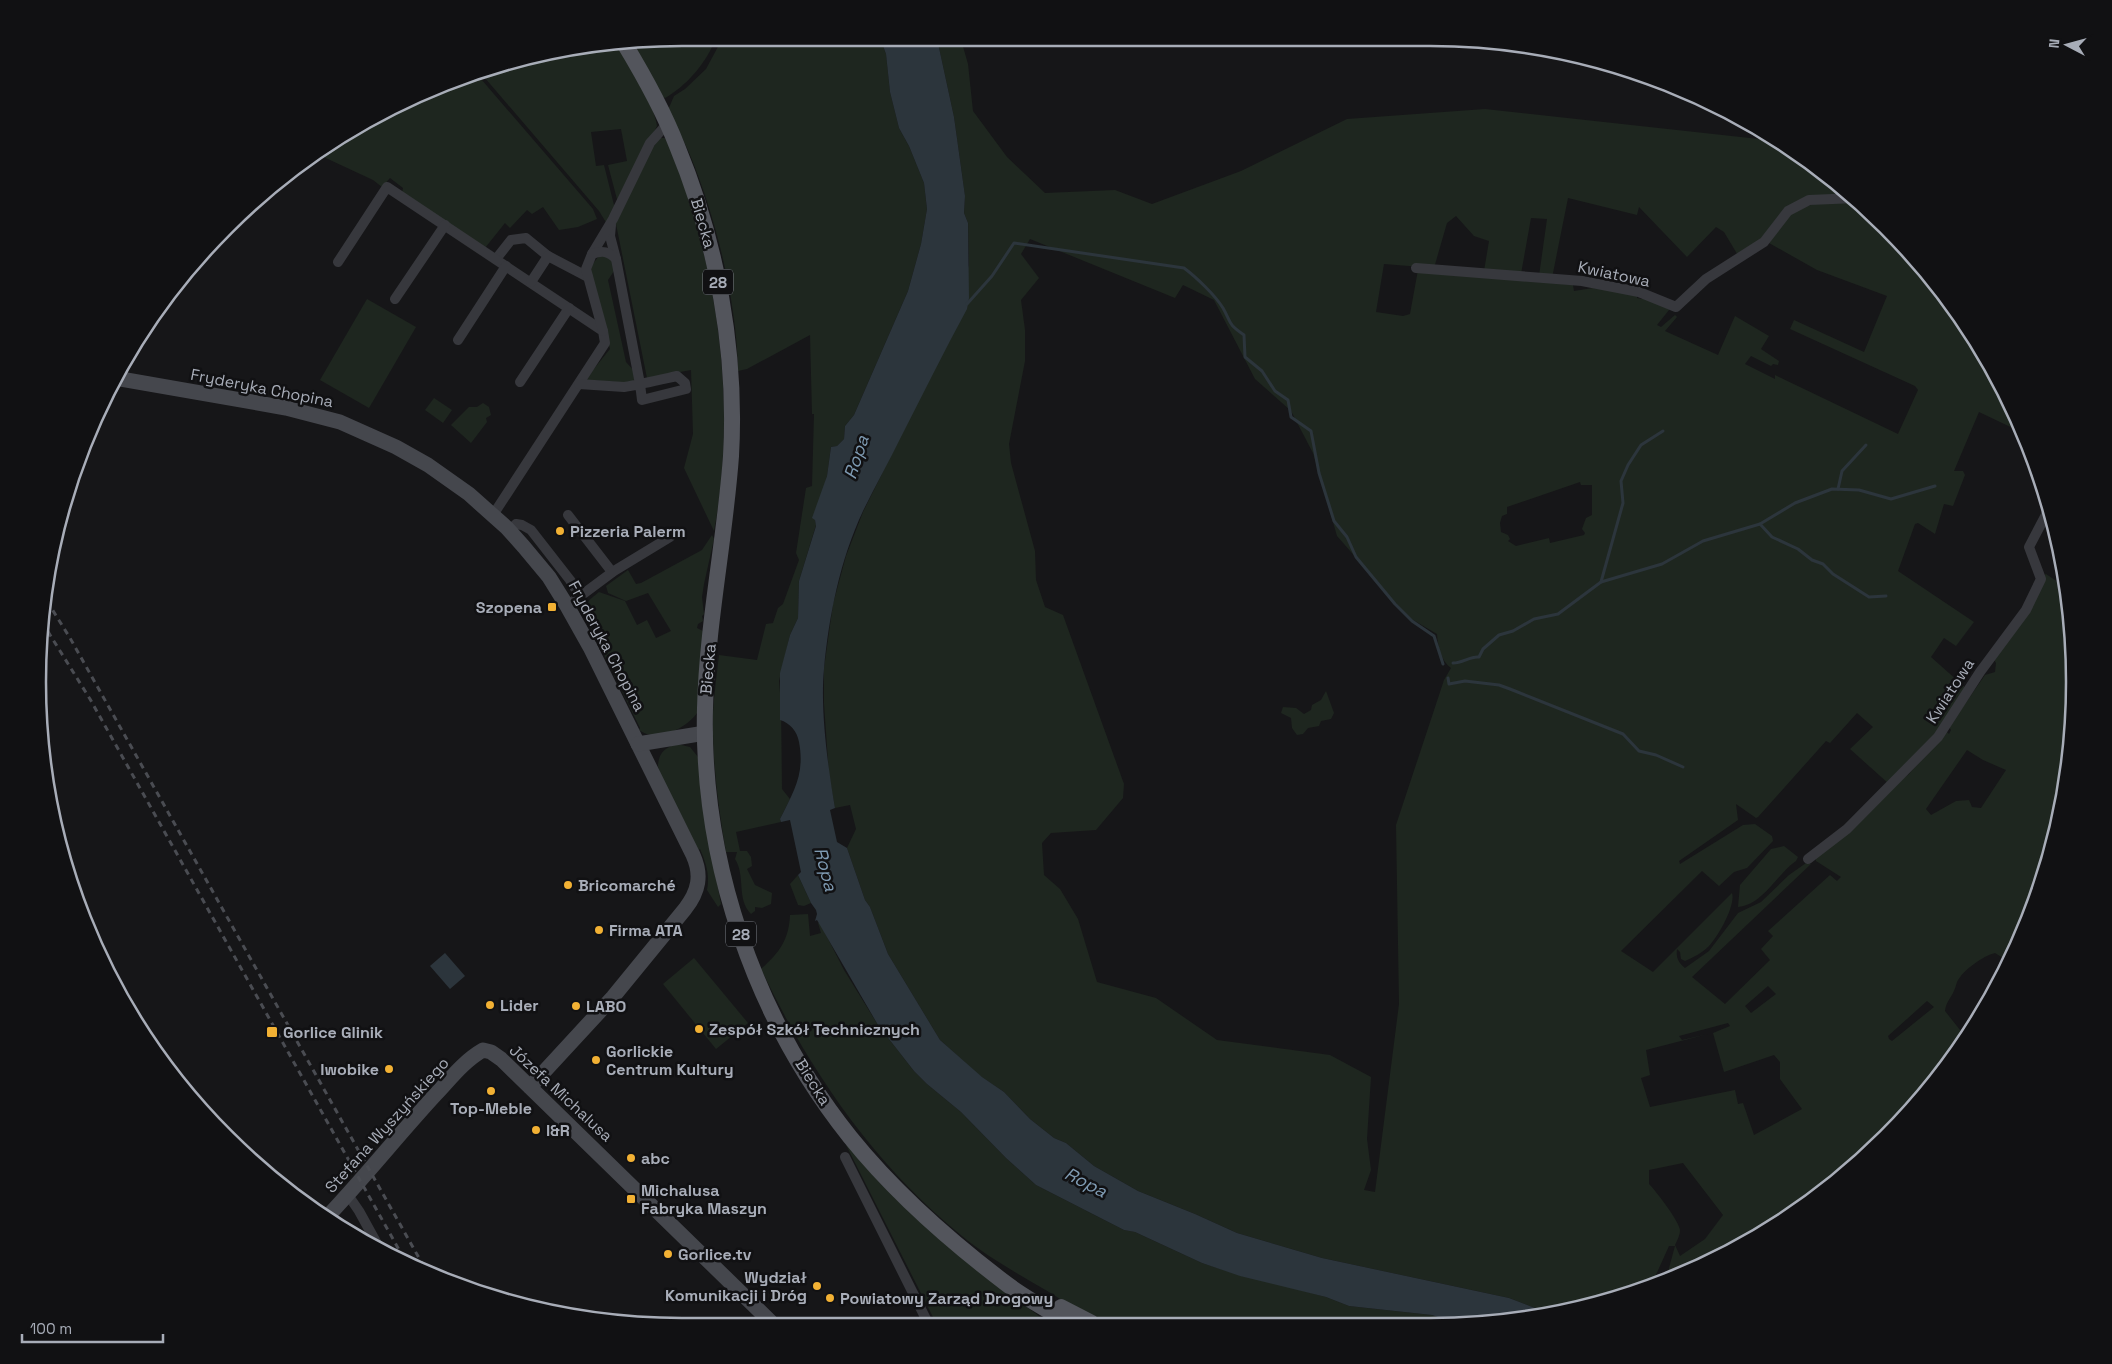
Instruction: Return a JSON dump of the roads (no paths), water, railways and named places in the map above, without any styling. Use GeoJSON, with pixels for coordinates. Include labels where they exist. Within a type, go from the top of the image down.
{"type":"FeatureCollection","features":[{"type":"Feature","properties":{"kind":"main road","name":"Biecka"},"geometry":{"type":"LineString","coordinates":[[627,49],[677,146],[701,212],[716,272],[728,340],[732,401],[728,489],[709,657],[705,733],[711,812],[722,867],[745,947],[768,1005],[817,1091],[850,1137],[905,1197],[953,1240],[1011,1287],[1062,1318]]}},
{"type":"Feature","properties":{"kind":"main road","name":"Biecka"},"geometry":{"type":"LineString","coordinates":[[953,1240],[1022,1285],[1083,1318]]}},
{"type":"Feature","properties":{"kind":"street"},"geometry":{"type":"LineString","coordinates":[[493,516],[606,343],[586,265],[613,219],[650,143],[667,124]]}},
{"type":"Feature","properties":{"kind":"street"},"geometry":{"type":"LineString","coordinates":[[338,262],[387,187],[603,331]]}},
{"type":"Feature","properties":{"kind":"street","name":"Kwiatowa"},"geometry":{"type":"LineString","coordinates":[[1416,268],[1582,281],[1640,292],[1676,307],[1706,280],[1764,242],[1788,211],[1808,200],[1842,199]]}},
{"type":"Feature","properties":{"kind":"street"},"geometry":{"type":"LineString","coordinates":[[579,384],[622,387],[640,384],[610,236],[613,219]]}},
{"type":"Feature","properties":{"kind":"street"},"geometry":{"type":"LineString","coordinates":[[396,299],[445,225]]}},
{"type":"Feature","properties":{"kind":"street"},"geometry":{"type":"LineString","coordinates":[[496,259],[511,240],[526,238],[548,256],[588,277]]}},
{"type":"Feature","properties":{"kind":"street"},"geometry":{"type":"LineString","coordinates":[[592,254],[605,251],[612,254],[616,259]]}},
{"type":"Feature","properties":{"kind":"street"},"geometry":{"type":"LineString","coordinates":[[531,282],[548,256]]}},
{"type":"Feature","properties":{"kind":"street"},"geometry":{"type":"LineString","coordinates":[[458,340],[506,266]]}},
{"type":"Feature","properties":{"kind":"street"},"geometry":{"type":"LineString","coordinates":[[520,382],[569,308]]}},
{"type":"Feature","properties":{"kind":"street","name":"Fryderyka Chopina"},"geometry":{"type":"LineString","coordinates":[[123,379],[286,408],[340,422],[388,442],[428,465],[469,494],[509,530],[549,577],[586,639],[693,854],[699,879],[694,895],[685,909],[613,997],[530,1087]]}},
{"type":"Feature","properties":{"kind":"street"},"geometry":{"type":"LineString","coordinates":[[568,515],[612,572]]}},
{"type":"Feature","properties":{"kind":"street","name":"Kwiatowa"},"geometry":{"type":"LineString","coordinates":[[1808,859],[1846,829],[1938,737],[1980,672],[2026,610],[2041,579],[2029,547],[2044,518]]}},
{"type":"Feature","properties":{"kind":"street"},"geometry":{"type":"LineString","coordinates":[[509,530],[516,524],[531,530],[570,580],[580,596]]}},
{"type":"Feature","properties":{"kind":"street"},"geometry":{"type":"LineString","coordinates":[[567,606],[638,554],[670,537]]}},
{"type":"Feature","properties":{"kind":"street"},"geometry":{"type":"LineString","coordinates":[[638,744],[705,733]]}},
{"type":"Feature","properties":{"kind":"street","name":"Józefa Michalusa"},"geometry":{"type":"LineString","coordinates":[[473,1056],[483,1050],[491,1052],[530,1087],[767,1318]]}},
{"type":"Feature","properties":{"kind":"street","name":"Stefana Wyszyńskiego"},"geometry":{"type":"LineString","coordinates":[[332,1213],[408,1124],[473,1056]]}},
{"type":"Feature","properties":{"kind":"street"},"geometry":{"type":"LineString","coordinates":[[845,1157],[926,1318]]}},
{"type":"Feature","properties":{"kind":"street"},"geometry":{"type":"LineString","coordinates":[[348,1195],[374,1238]]}},
{"type":"Feature","properties":{"kind":"water","name":"Ropa"},"geometry":{"type":"Polygon","coordinates":[[[883,46],[939,46],[954,117],[965,196],[964,213],[968,223],[969,298],[967,309],[855,530],[842,568],[832,608],[826,649],[823,685],[824,720],[827,757],[835,808],[830,810],[837,842],[847,848],[865,900],[870,907],[888,954],[940,1040],[982,1077],[1004,1092],[1030,1119],[1054,1138],[1066,1143],[1094,1166],[1138,1191],[1237,1233],[1322,1258],[1509,1298],[1536,1309],[1439,1318],[1432,1315],[1349,1306],[1326,1297],[1240,1276],[1202,1263],[1135,1232],[1124,1230],[1036,1185],[1006,1158],[961,1112],[914,1071],[878,1025],[817,920],[815,921],[816,910],[798,875],[801,872],[790,820],[781,822],[780,819],[797,782],[801,764],[797,734],[790,725],[780,720],[780,673],[790,635],[798,618],[799,581],[816,526],[815,520],[812,518],[827,476],[831,447],[837,446],[844,439],[845,426],[854,415],[908,291],[921,244],[927,209],[924,183],[909,146],[899,128],[890,92],[886,54],[883,46]]]}},
{"type":"Feature","properties":{"kind":"water"},"geometry":{"type":"Polygon","coordinates":[[[445,953],[465,976],[450,989],[430,966],[445,953]]]}},
{"type":"Feature","properties":{"kind":"waterway"},"geometry":{"type":"LineString","coordinates":[[967,304],[992,276],[1014,243],[1184,268],[1200,281],[1220,303],[1232,325],[1244,335],[1245,357],[1262,371],[1275,391],[1288,400],[1291,417],[1311,431],[1319,473],[1334,521],[1347,537],[1356,557],[1395,604],[1412,621],[1434,636],[1443,664]]}},
{"type":"Feature","properties":{"kind":"waterway"},"geometry":{"type":"LineString","coordinates":[[1601,582],[1623,503],[1621,481],[1628,465],[1641,445],[1663,431]]}},
{"type":"Feature","properties":{"kind":"waterway"},"geometry":{"type":"LineString","coordinates":[[1838,489],[1842,471],[1866,445]]}},
{"type":"Feature","properties":{"kind":"waterway"},"geometry":{"type":"LineString","coordinates":[[1453,663],[1479,657],[1483,649],[1499,635],[1513,631],[1534,619],[1558,614],[1601,582],[1662,564],[1703,541],[1760,524],[1795,503],[1832,489],[1859,490],[1891,499],[1935,486]]}},
{"type":"Feature","properties":{"kind":"waterway"},"geometry":{"type":"LineString","coordinates":[[1760,524],[1772,537],[1798,549],[1812,560],[1823,564],[1833,574],[1869,597],[1886,596]]}},
{"type":"Feature","properties":{"kind":"waterway"},"geometry":{"type":"LineString","coordinates":[[1448,678],[1449,684],[1465,681],[1499,685],[1510,689],[1623,734],[1639,751],[1656,755],[1683,767]]}},
{"type":"Feature","properties":{"kind":"railway"},"geometry":{"type":"LineString","coordinates":[[51,608],[421,1261]]}},
{"type":"Feature","properties":{"kind":"railway"},"geometry":{"type":"LineString","coordinates":[[49,633],[90,699],[400,1251]]}},
{"type":"Feature","properties":{"kind":"place","name":"Pizzeria Palerm"},"geometry":{"type":"Point","coordinates":[560,531]}},
{"type":"Feature","properties":{"kind":"place","name":"Szopena"},"geometry":{"type":"Point","coordinates":[552,607]}},
{"type":"Feature","properties":{"kind":"place","name":"Bricomarché"},"geometry":{"type":"Point","coordinates":[568,885]}},
{"type":"Feature","properties":{"kind":"place","name":"Firma ATA"},"geometry":{"type":"Point","coordinates":[599,930]}},
{"type":"Feature","properties":{"kind":"place","name":"Lider"},"geometry":{"type":"Point","coordinates":[490,1005]}},
{"type":"Feature","properties":{"kind":"place","name":"LABO"},"geometry":{"type":"Point","coordinates":[576,1006]}},
{"type":"Feature","properties":{"kind":"place","name":"Zespół Szkół Technicznych"},"geometry":{"type":"Point","coordinates":[699,1029]}},
{"type":"Feature","properties":{"kind":"place","name":"Gorlice Glinik"},"geometry":{"type":"Point","coordinates":[272,1032]}},
{"type":"Feature","properties":{"kind":"place","name":"Gorlickie Centrum Kultury"},"geometry":{"type":"Point","coordinates":[596,1060]}},
{"type":"Feature","properties":{"kind":"place","name":"Iwobike"},"geometry":{"type":"Point","coordinates":[389,1069]}},
{"type":"Feature","properties":{"kind":"place","name":"Top-Meble"},"geometry":{"type":"Point","coordinates":[491,1091]}},
{"type":"Feature","properties":{"kind":"place","name":"I&R"},"geometry":{"type":"Point","coordinates":[536,1130]}},
{"type":"Feature","properties":{"kind":"place","name":"abc"},"geometry":{"type":"Point","coordinates":[631,1158]}},
{"type":"Feature","properties":{"kind":"place","name":"Michalusa Fabryka Maszyn"},"geometry":{"type":"Point","coordinates":[631,1199]}},
{"type":"Feature","properties":{"kind":"place","name":"Gorlice.tv"},"geometry":{"type":"Point","coordinates":[668,1254]}},
{"type":"Feature","properties":{"kind":"place","name":"Wydział Komunikacji i Dróg"},"geometry":{"type":"Point","coordinates":[817,1286]}},
{"type":"Feature","properties":{"kind":"place","name":"Powiatowy Zarząd Drogowy"},"geometry":{"type":"Point","coordinates":[830,1298]}}]}
